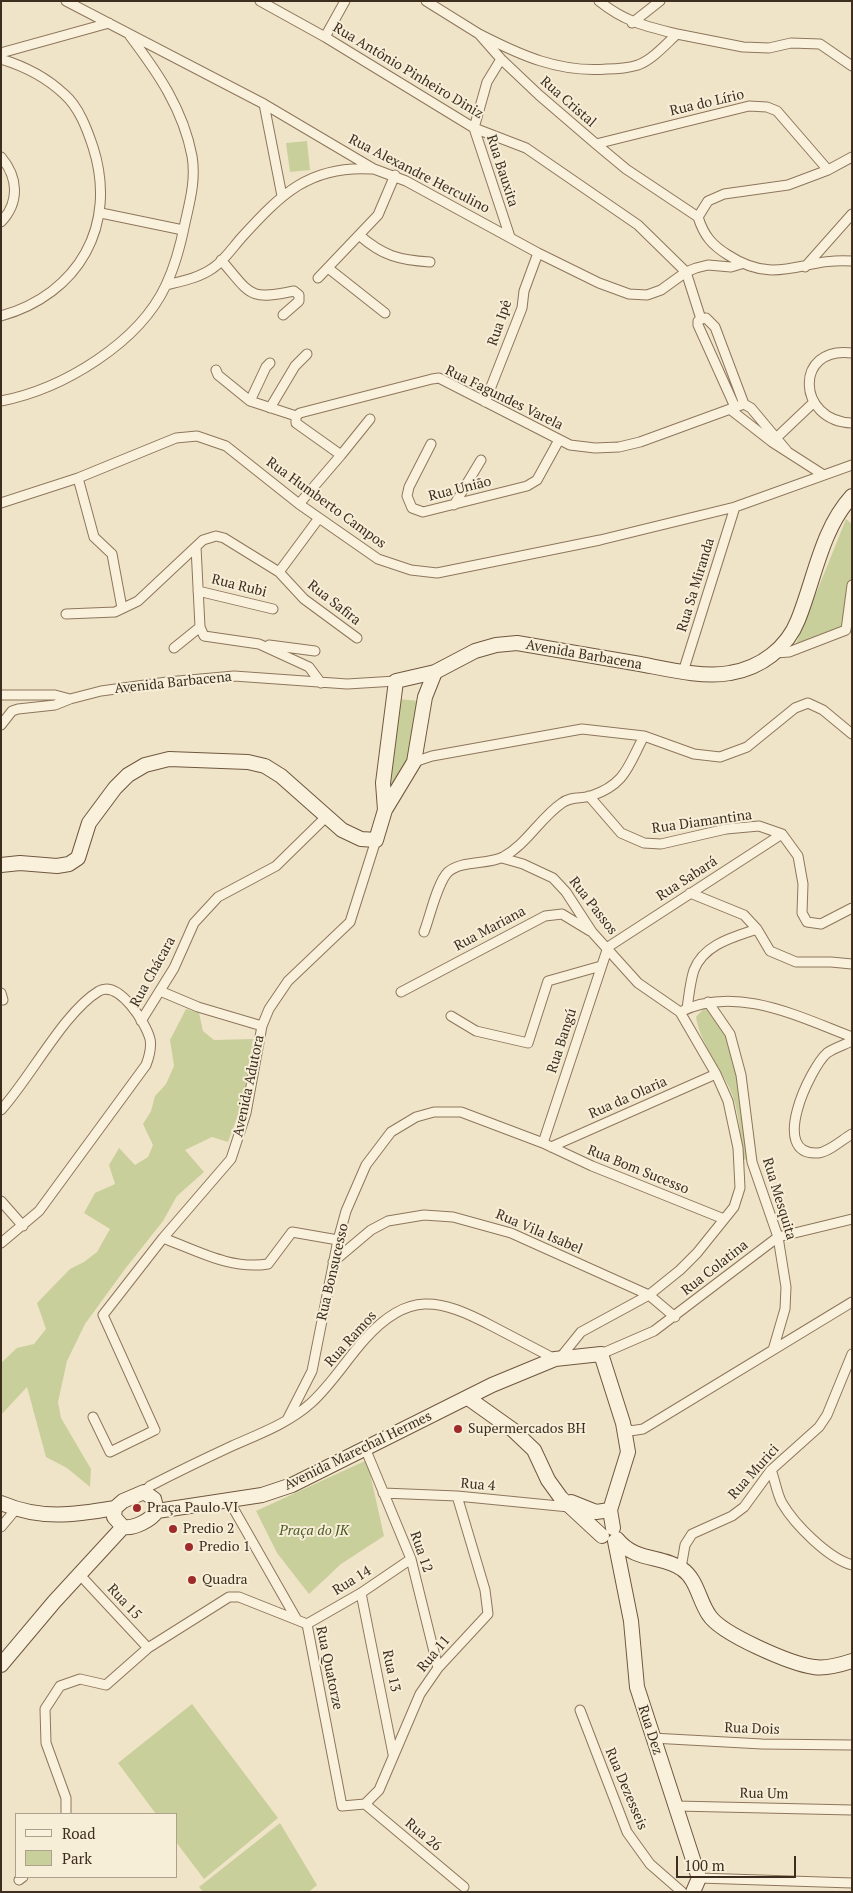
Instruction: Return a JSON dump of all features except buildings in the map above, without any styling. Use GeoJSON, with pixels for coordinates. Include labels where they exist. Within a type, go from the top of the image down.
{"type":"FeatureCollection","features":[{"type":"Feature","properties":{"kind":"street","name":"Rua Alexandre Herculino"},"geometry":{"type":"LineString","coordinates":[[66,1],[264,104],[374,169],[394,175],[538,253],[599,283],[630,294],[647,295],[661,290],[686,272],[708,265],[731,267],[741,264]]}},
{"type":"Feature","properties":{"kind":"street","name":"Rua Antônio Pinheiro Diniz"},"geometry":{"type":"LineString","coordinates":[[260,1],[325,37],[474,128],[526,148],[638,225],[686,272]]}},
{"type":"Feature","properties":{"kind":"street"},"geometry":{"type":"LineString","coordinates":[[325,37],[346,1]]}},
{"type":"Feature","properties":{"kind":"street","name":"Rua Cristal"},"geometry":{"type":"LineString","coordinates":[[426,1],[479,34],[501,59],[539,95],[626,169],[698,217]]}},
{"type":"Feature","properties":{"kind":"street"},"geometry":{"type":"LineString","coordinates":[[599,1],[617,16],[632,23],[743,47],[768,48],[791,43],[808,42],[820,44],[852,66]]}},
{"type":"Feature","properties":{"kind":"street"},"geometry":{"type":"LineString","coordinates":[[632,23],[660,1]]}},
{"type":"Feature","properties":{"kind":"street"},"geometry":{"type":"LineString","coordinates":[[1,53],[109,23]]}},
{"type":"Feature","properties":{"kind":"street"},"geometry":{"type":"LineString","coordinates":[[1,401],[16,399],[56,383],[99,359],[120,343],[138,324],[166,285],[184,230],[193,186],[192,156],[174,99],[161,77],[127,33]]}},
{"type":"Feature","properties":{"kind":"street"},"geometry":{"type":"LineString","coordinates":[[479,34],[515,52],[554,67],[590,71],[638,65],[652,56],[677,34]]}},
{"type":"Feature","properties":{"kind":"street"},"geometry":{"type":"LineString","coordinates":[[1,58],[22,66],[44,78],[66,95],[82,118],[99,165],[101,213],[94,238],[75,270],[62,284],[31,305],[1,316]]}},
{"type":"Feature","properties":{"kind":"street","name":"Rua Bauxita"},"geometry":{"type":"LineString","coordinates":[[501,59],[488,82],[474,128],[510,237]]}},
{"type":"Feature","properties":{"kind":"street"},"geometry":{"type":"LineString","coordinates":[[264,104],[282,196]]}},
{"type":"Feature","properties":{"kind":"street","name":"Rua do Lírio"},"geometry":{"type":"LineString","coordinates":[[596,144],[750,106],[767,107],[777,111],[828,170]]}},
{"type":"Feature","properties":{"kind":"street"},"geometry":{"type":"LineString","coordinates":[[1,157],[9,166],[14,178],[16,191],[14,204],[1,222]]}},
{"type":"Feature","properties":{"kind":"street"},"geometry":{"type":"LineString","coordinates":[[852,157],[828,170],[788,185],[724,194],[708,201],[698,217],[703,232],[714,246],[741,264],[758,270],[775,271],[839,260],[852,261]]}},
{"type":"Feature","properties":{"kind":"street"},"geometry":{"type":"LineString","coordinates":[[166,285],[200,276],[215,267],[272,204],[298,183],[348,168],[374,169]]}},
{"type":"Feature","properties":{"kind":"street"},"geometry":{"type":"LineString","coordinates":[[318,278],[378,216],[394,175]]}},
{"type":"Feature","properties":{"kind":"street"},"geometry":{"type":"LineString","coordinates":[[101,213],[184,230]]}},
{"type":"Feature","properties":{"kind":"street"},"geometry":{"type":"LineString","coordinates":[[805,267],[852,214]]}},
{"type":"Feature","properties":{"kind":"street"},"geometry":{"type":"LineString","coordinates":[[360,235],[377,250],[404,261],[430,262]]}},
{"type":"Feature","properties":{"kind":"street","name":"Rua Ipê"},"geometry":{"type":"LineString","coordinates":[[485,402],[522,308],[524,291],[538,253]]}},
{"type":"Feature","properties":{"kind":"street"},"geometry":{"type":"LineString","coordinates":[[222,260],[250,293],[266,297],[294,291],[299,295],[299,301],[283,315]]}},
{"type":"Feature","properties":{"kind":"street"},"geometry":{"type":"LineString","coordinates":[[328,268],[384,313]]}},
{"type":"Feature","properties":{"kind":"street"},"geometry":{"type":"LineString","coordinates":[[686,272],[701,319]]}},
{"type":"Feature","properties":{"kind":"street"},"geometry":{"type":"LineString","coordinates":[[701,319],[706,318],[715,328],[737,407]]}},
{"type":"Feature","properties":{"kind":"street"},"geometry":{"type":"LineString","coordinates":[[701,319],[698,321],[698,326],[737,407],[787,451],[822,474]]}},
{"type":"Feature","properties":{"kind":"street"},"geometry":{"type":"LineString","coordinates":[[852,352],[833,353],[823,357],[814,366],[808,381],[813,403],[827,416],[852,423]]}},
{"type":"Feature","properties":{"kind":"street"},"geometry":{"type":"LineString","coordinates":[[270,408],[295,366],[307,354]]}},
{"type":"Feature","properties":{"kind":"street"},"geometry":{"type":"LineString","coordinates":[[250,400],[266,367],[270,363]]}},
{"type":"Feature","properties":{"kind":"street"},"geometry":{"type":"LineString","coordinates":[[216,370],[218,375],[250,400],[296,416],[296,423],[341,455]]}},
{"type":"Feature","properties":{"kind":"street","name":"Rua Fagundes Varela"},"geometry":{"type":"LineString","coordinates":[[296,416],[300,413],[439,378],[570,445],[595,448],[619,447],[737,407]]}},
{"type":"Feature","properties":{"kind":"street"},"geometry":{"type":"LineString","coordinates":[[774,440],[813,403]]}},
{"type":"Feature","properties":{"kind":"street"},"geometry":{"type":"LineString","coordinates":[[737,407],[751,408],[774,440]]}},
{"type":"Feature","properties":{"kind":"street"},"geometry":{"type":"LineString","coordinates":[[299,504],[370,419]]}},
{"type":"Feature","properties":{"kind":"street","name":"Rua Humberto Campos"},"geometry":{"type":"LineString","coordinates":[[1,503],[78,478],[176,438],[197,436],[226,446],[299,504],[378,559],[411,570],[436,573],[600,540],[735,507],[822,474],[852,465]]}},
{"type":"Feature","properties":{"kind":"street","name":"Rua União"},"geometry":{"type":"LineString","coordinates":[[431,444],[409,486],[407,496],[412,508],[423,512],[527,486],[537,480],[559,440]]}},
{"type":"Feature","properties":{"kind":"street"},"geometry":{"type":"LineString","coordinates":[[454,505],[481,460]]}},
{"type":"Feature","properties":{"kind":"street"},"geometry":{"type":"LineString","coordinates":[[78,478],[94,537],[112,554],[122,608]]}},
{"type":"Feature","properties":{"kind":"street","name":"Avenida Barbacena"},"geometry":{"type":"LineString","coordinates":[[1,725],[12,711],[54,705],[101,691],[167,682],[234,676],[322,684],[396,680],[435,672],[475,651],[496,645],[517,643],[683,672],[729,674],[762,662],[776,653],[789,638],[798,620],[825,540],[835,519],[852,496]]}},
{"type":"Feature","properties":{"kind":"street","name":"Rua Sa Miranda"},"geometry":{"type":"LineString","coordinates":[[683,672],[735,507]]}},
{"type":"Feature","properties":{"kind":"street"},"geometry":{"type":"LineString","coordinates":[[279,572],[319,518]]}},
{"type":"Feature","properties":{"kind":"street","name":"Rua Safira"},"geometry":{"type":"LineString","coordinates":[[66,614],[115,612],[138,601],[203,540],[216,536],[224,538],[279,572],[304,600],[357,638]]}},
{"type":"Feature","properties":{"kind":"street"},"geometry":{"type":"LineString","coordinates":[[196,547],[200,627],[204,636],[315,651]]}},
{"type":"Feature","properties":{"kind":"street"},"geometry":{"type":"LineString","coordinates":[[776,653],[789,652],[846,630],[852,585]]}},
{"type":"Feature","properties":{"kind":"street","name":"Rua Rubi"},"geometry":{"type":"LineString","coordinates":[[198,590],[273,608]]}},
{"type":"Feature","properties":{"kind":"street"},"geometry":{"type":"LineString","coordinates":[[174,648],[200,627]]}},
{"type":"Feature","properties":{"kind":"street"},"geometry":{"type":"LineString","coordinates":[[259,644],[308,667],[322,684]]}},
{"type":"Feature","properties":{"kind":"street"},"geometry":{"type":"LineString","coordinates":[[435,672],[425,697],[414,762],[432,756],[582,729],[644,736],[694,754],[720,757],[748,747],[795,708],[808,703],[823,710],[852,734]]}},
{"type":"Feature","properties":{"kind":"street"},"geometry":{"type":"LineString","coordinates":[[385,810],[383,782],[396,680]]}},
{"type":"Feature","properties":{"kind":"street"},"geometry":{"type":"LineString","coordinates":[[1,695],[54,695],[70,699]]}},
{"type":"Feature","properties":{"kind":"street"},"geometry":{"type":"LineString","coordinates":[[424,932],[441,885],[449,872],[468,864],[502,858],[517,847],[562,803],[574,798],[589,796],[614,786],[622,778],[644,736]]}},
{"type":"Feature","properties":{"kind":"street"},"geometry":{"type":"LineString","coordinates":[[1,865],[20,863],[57,866],[69,864],[78,858],[89,824],[115,788],[128,775],[145,765],[169,759],[248,762],[265,766],[281,776],[350,835],[376,840]]}},
{"type":"Feature","properties":{"kind":"street","name":"Avenida Adutora"},"geometry":{"type":"LineString","coordinates":[[93,1417],[110,1452],[155,1430],[103,1315],[163,1238],[230,1159],[235,1150],[246,1113],[262,1026],[269,1009],[288,981],[350,922],[385,810],[414,762]]}},
{"type":"Feature","properties":{"kind":"street","name":"Rua Diamantina"},"geometry":{"type":"LineString","coordinates":[[589,796],[621,833],[644,844],[660,844],[726,829],[759,826],[782,834]]}},
{"type":"Feature","properties":{"kind":"street","name":"Rua Chácara"},"geometry":{"type":"LineString","coordinates":[[1,1243],[39,1211],[146,1065],[150,1053],[150,1040],[142,1021],[174,968],[194,922],[218,897],[276,866],[327,816]]}},
{"type":"Feature","properties":{"kind":"street"},"geometry":{"type":"LineString","coordinates":[[782,834],[798,856],[803,884],[802,913],[807,922],[821,924],[852,908]]}},
{"type":"Feature","properties":{"kind":"street","name":"Rua Sabará"},"geometry":{"type":"LineString","coordinates":[[608,947],[782,834]]}},
{"type":"Feature","properties":{"kind":"street","name":"Rua Passos"},"geometry":{"type":"LineString","coordinates":[[502,858],[523,864],[553,878],[566,892],[592,932],[608,947]]}},
{"type":"Feature","properties":{"kind":"street"},"geometry":{"type":"LineString","coordinates":[[690,893],[744,915],[757,929],[770,951],[796,962],[852,964]]}},
{"type":"Feature","properties":{"kind":"street","name":"Rua Mariana"},"geometry":{"type":"LineString","coordinates":[[401,992],[545,916],[562,914],[592,932]]}},
{"type":"Feature","properties":{"kind":"street"},"geometry":{"type":"LineString","coordinates":[[683,1010],[694,969],[706,953],[720,942],[757,929]]}},
{"type":"Feature","properties":{"kind":"street"},"geometry":{"type":"LineString","coordinates":[[558,1358],[581,1332],[649,1296],[680,1270],[734,1207],[740,1188],[738,1148],[728,1102],[716,1074],[683,1010],[638,983],[608,947]]}},
{"type":"Feature","properties":{"kind":"street","name":"Rua Bangú"},"geometry":{"type":"LineString","coordinates":[[547,1145],[608,947]]}},
{"type":"Feature","properties":{"kind":"street"},"geometry":{"type":"LineString","coordinates":[[451,1016],[476,1031],[528,1043],[548,981],[601,966]]}},
{"type":"Feature","properties":{"kind":"street"},"geometry":{"type":"LineString","coordinates":[[1,1110],[79,1007],[97,992],[106,989],[118,992],[142,1021]]}},
{"type":"Feature","properties":{"kind":"street"},"geometry":{"type":"LineString","coordinates":[[160,991],[198,1007],[262,1026]]}},
{"type":"Feature","properties":{"kind":"street"},"geometry":{"type":"LineString","coordinates":[[683,1010],[708,1002],[750,1003],[774,1007],[852,1037]]}},
{"type":"Feature","properties":{"kind":"street","name":"Rua Mesquita"},"geometry":{"type":"LineString","coordinates":[[708,1002],[730,1034],[741,1075],[752,1162],[778,1237],[786,1286],[786,1302],[773,1350]]}},
{"type":"Feature","properties":{"kind":"street"},"geometry":{"type":"LineString","coordinates":[[852,1041],[828,1053],[814,1070],[795,1116],[793,1134],[798,1145],[808,1152],[820,1153],[852,1134]]}},
{"type":"Feature","properties":{"kind":"street","name":"Rua da Olaria"},"geometry":{"type":"LineString","coordinates":[[547,1145],[716,1074]]}},
{"type":"Feature","properties":{"kind":"street","name":"Rua Bonsucesso"},"geometry":{"type":"LineString","coordinates":[[287,1420],[312,1371],[333,1262],[346,1211],[366,1164],[390,1132],[416,1117],[434,1112],[461,1112],[547,1145]]}},
{"type":"Feature","properties":{"kind":"street","name":"Rua Bom Sucesso"},"geometry":{"type":"LineString","coordinates":[[547,1145],[592,1166],[724,1220]]}},
{"type":"Feature","properties":{"kind":"street"},"geometry":{"type":"LineString","coordinates":[[1,1201],[23,1226]]}},
{"type":"Feature","properties":{"kind":"street","name":"Rua Vila Isabel"},"geometry":{"type":"LineString","coordinates":[[333,1262],[371,1230],[388,1221],[424,1215],[453,1217],[511,1233],[649,1296],[675,1317]]}},
{"type":"Feature","properties":{"kind":"street","name":"Rua Colatina"},"geometry":{"type":"LineString","coordinates":[[601,1354],[642,1338],[675,1317],[778,1237],[852,1219]]}},
{"type":"Feature","properties":{"kind":"street"},"geometry":{"type":"LineString","coordinates":[[163,1238],[235,1265],[250,1267],[268,1264],[292,1232],[338,1240]]}},
{"type":"Feature","properties":{"kind":"street"},"geometry":{"type":"LineString","coordinates":[[565,1502],[588,1510],[601,1512],[610,1510],[628,1452],[643,1429],[852,1302]]}},
{"type":"Feature","properties":{"kind":"street","name":"Rua Ramos"},"geometry":{"type":"LineString","coordinates":[[287,1420],[310,1404],[328,1386],[365,1339],[389,1316],[419,1304],[439,1304],[460,1309],[558,1358]]}},
{"type":"Feature","properties":{"kind":"street"},"geometry":{"type":"LineString","coordinates":[[601,1354],[623,1423],[628,1452]]}},
{"type":"Feature","properties":{"kind":"street","name":"Avenida Marechal Hermes"},"geometry":{"type":"LineString","coordinates":[[157,1512],[262,1495],[292,1485],[492,1385],[558,1358],[601,1354]]}},
{"type":"Feature","properties":{"kind":"street","name":"Rua Murici"},"geometry":{"type":"LineString","coordinates":[[681,1568],[685,1545],[692,1534],[732,1516],[744,1507],[771,1470],[819,1426],[828,1415],[852,1354]]}},
{"type":"Feature","properties":{"kind":"street"},"geometry":{"type":"LineString","coordinates":[[492,1385],[489,1398],[493,1415]]}},
{"type":"Feature","properties":{"kind":"street"},"geometry":{"type":"LineString","coordinates":[[468,1398],[513,1430],[534,1450],[548,1480],[565,1502],[612,1536],[629,1551],[681,1568],[690,1577],[708,1614],[724,1630],[795,1663],[816,1668],[837,1666],[852,1661]]}},
{"type":"Feature","properties":{"kind":"street"},"geometry":{"type":"LineString","coordinates":[[1,1503],[16,1509],[61,1516],[81,1515],[115,1508],[123,1501],[144,1492],[150,1486],[287,1420]]}},
{"type":"Feature","properties":{"kind":"street"},"geometry":{"type":"LineString","coordinates":[[623,1423],[625,1428],[630,1430],[643,1429]]}},
{"type":"Feature","properties":{"kind":"street","name":"Rua 12"},"geometry":{"type":"LineString","coordinates":[[365,1448],[411,1559],[438,1668]]}},
{"type":"Feature","properties":{"kind":"street"},"geometry":{"type":"LineString","coordinates":[[771,1470],[782,1503],[806,1533],[828,1553],[852,1565]]}},
{"type":"Feature","properties":{"kind":"street"},"geometry":{"type":"LineString","coordinates":[[115,1508],[114,1517],[123,1527],[131,1527],[143,1522],[157,1512],[154,1499],[144,1492]]}},
{"type":"Feature","properties":{"kind":"street","name":"Rua 4"},"geometry":{"type":"LineString","coordinates":[[383,1494],[565,1502]]}},
{"type":"Feature","properties":{"kind":"street","name":"Rua 11"},"geometry":{"type":"LineString","coordinates":[[365,1804],[380,1790],[420,1694],[438,1668],[488,1614],[485,1590],[457,1496]]}},
{"type":"Feature","properties":{"kind":"street","name":"Rua Quatorze"},"geometry":{"type":"LineString","coordinates":[[228,1499],[297,1620],[307,1624],[342,1806],[365,1804]]}},
{"type":"Feature","properties":{"kind":"street"},"geometry":{"type":"LineString","coordinates":[[1,1527],[16,1509]]}},
{"type":"Feature","properties":{"kind":"street","name":"Rua Dez"},"geometry":{"type":"LineString","coordinates":[[610,1510],[612,1536],[620,1563],[631,1621],[637,1687],[699,1878]]}},
{"type":"Feature","properties":{"kind":"street"},"geometry":{"type":"LineString","coordinates":[[1,1665],[123,1527]]}},
{"type":"Feature","properties":{"kind":"street","name":"Rua 14"},"geometry":{"type":"LineString","coordinates":[[307,1624],[361,1593],[411,1559]]}},
{"type":"Feature","properties":{"kind":"street","name":"Rua 15"},"geometry":{"type":"LineString","coordinates":[[80,1575],[148,1648]]}},
{"type":"Feature","properties":{"kind":"street","name":"Rua 13"},"geometry":{"type":"LineString","coordinates":[[361,1593],[393,1755]]}},
{"type":"Feature","properties":{"kind":"street"},"geometry":{"type":"LineString","coordinates":[[66,1813],[66,1798],[46,1743],[45,1709],[60,1686],[80,1679],[106,1684],[148,1648],[229,1597],[239,1597],[297,1620]]}},
{"type":"Feature","properties":{"kind":"street","name":"Rua Dezesseis"},"geometry":{"type":"LineString","coordinates":[[580,1710],[627,1832],[650,1864],[682,1892]]}},
{"type":"Feature","properties":{"kind":"street","name":"Rua Dois"},"geometry":{"type":"LineString","coordinates":[[652,1738],[762,1744],[852,1745]]}},
{"type":"Feature","properties":{"kind":"street","name":"Rua 26"},"geometry":{"type":"LineString","coordinates":[[365,1804],[464,1887]]}},
{"type":"Feature","properties":{"kind":"street","name":"Rua Um"},"geometry":{"type":"LineString","coordinates":[[676,1806],[852,1810]]}},
{"type":"Feature","properties":{"kind":"street"},"geometry":{"type":"LineString","coordinates":[[693,1892],[699,1878],[852,1883]]}},
{"type":"Feature","properties":{"kind":"green space"},"geometry":{"type":"Polygon","coordinates":[[[307,141],[310,170],[290,172],[286,143],[307,141]]]}},
{"type":"Feature","properties":{"kind":"green space"},"geometry":{"type":"Polygon","coordinates":[[[846,519],[852,524],[852,572],[845,629],[795,646],[846,519]]]}},
{"type":"Feature","properties":{"kind":"green space"},"geometry":{"type":"Polygon","coordinates":[[[399,699],[418,701],[412,761],[391,793],[389,786],[399,699]]]}},
{"type":"Feature","properties":{"kind":"green space"},"geometry":{"type":"Polygon","coordinates":[[[704,1008],[716,1018],[726,1034],[733,1053],[742,1099],[748,1159],[742,1160],[739,1123],[733,1096],[705,1044],[698,1026],[696,1017],[704,1008]]]}},
{"type":"Feature","properties":{"kind":"green space"},"geometry":{"type":"Polygon","coordinates":[[[186,1009],[199,1013],[203,1031],[214,1040],[253,1039],[242,1104],[228,1142],[212,1137],[185,1150],[204,1172],[177,1196],[163,1221],[85,1324],[67,1361],[58,1402],[61,1418],[91,1469],[90,1487],[67,1468],[46,1457],[27,1387],[1,1415],[1,1363],[17,1348],[34,1344],[46,1329],[37,1303],[70,1269],[84,1262],[97,1252],[110,1229],[84,1213],[95,1193],[115,1184],[109,1165],[119,1148],[135,1165],[148,1157],[153,1145],[143,1124],[151,1111],[155,1096],[166,1084],[174,1066],[170,1040],[186,1009]]]}},
{"type":"Feature","properties":{"kind":"green space","name":"Praça do JK"},"geometry":{"type":"Polygon","coordinates":[[[367,1460],[384,1536],[341,1564],[309,1594],[277,1553],[256,1511],[367,1460]]]}},
{"type":"Feature","properties":{"kind":"green space"},"geometry":{"type":"Polygon","coordinates":[[[192,1704],[278,1818],[204,1879],[178,1845],[178,1813],[155,1813],[118,1763],[192,1704]]]}},
{"type":"Feature","properties":{"kind":"green space"},"geometry":{"type":"Polygon","coordinates":[[[280,1823],[317,1885],[309,1892],[203,1892],[199,1887],[280,1823]]]}},
{"type":"Feature","properties":{"kind":"place","name":"Supermercados BH"},"geometry":{"type":"Point","coordinates":[458,1429]}},
{"type":"Feature","properties":{"kind":"place","name":"Praça Paulo VI"},"geometry":{"type":"Point","coordinates":[137,1508]}},
{"type":"Feature","properties":{"kind":"place","name":"Predio 2"},"geometry":{"type":"Point","coordinates":[173,1529]}},
{"type":"Feature","properties":{"kind":"place","name":"Predio 1"},"geometry":{"type":"Point","coordinates":[189,1547]}},
{"type":"Feature","properties":{"kind":"place","name":"Quadra"},"geometry":{"type":"Point","coordinates":[192,1580]}}]}
